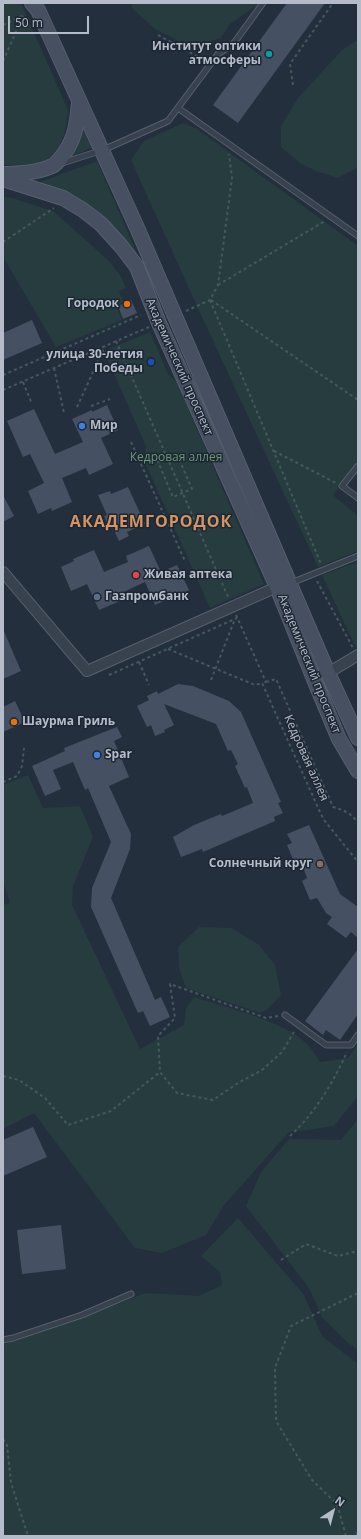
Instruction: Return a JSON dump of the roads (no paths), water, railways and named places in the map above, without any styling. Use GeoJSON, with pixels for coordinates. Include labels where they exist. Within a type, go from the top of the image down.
{"type":"FeatureCollection","features":[{"type":"Feature","properties":{"kind":"main road","name":"Академический проспект"},"geometry":{"type":"LineString","coordinates":[[35,5],[103,150],[174,316],[284,585],[318,689],[339,739],[358,771]]}},
{"type":"Feature","properties":{"kind":"main road"},"geometry":{"type":"LineString","coordinates":[[3,174],[26,174],[53,166],[63,155],[76,130],[80,102]]}},
{"type":"Feature","properties":{"kind":"main road","name":"Академический проспект"},"geometry":{"type":"LineString","coordinates":[[3,178],[63,198],[83,210],[100,224],[122,246],[137,267],[159,323],[358,738]]}},
{"type":"Feature","properties":{"kind":"street"},"geometry":{"type":"LineString","coordinates":[[3,572],[87,671],[284,585]]}},
{"type":"Feature","properties":{"kind":"street"},"geometry":{"type":"LineString","coordinates":[[328,673],[358,656]]}},
{"type":"Feature","properties":{"kind":"lane"},"geometry":{"type":"LineString","coordinates":[[53,166],[103,150],[168,121],[218,54],[234,43],[263,3]]}},
{"type":"Feature","properties":{"kind":"lane"},"geometry":{"type":"LineString","coordinates":[[178,108],[358,236]]}},
{"type":"Feature","properties":{"kind":"lane"},"geometry":{"type":"LineString","coordinates":[[358,466],[342,486],[358,498]]}},
{"type":"Feature","properties":{"kind":"lane"},"geometry":{"type":"LineString","coordinates":[[284,585],[358,556]]}},
{"type":"Feature","properties":{"kind":"lane"},"geometry":{"type":"LineString","coordinates":[[285,1015],[326,1045],[351,1045],[358,1035]]}},
{"type":"Feature","properties":{"kind":"lane"},"geometry":{"type":"LineString","coordinates":[[3,1340],[14,1338],[82,1315],[131,1294]]}},
{"type":"Feature","properties":{"kind":"place","name":"Институт оптики атмосферы"},"geometry":{"type":"Point","coordinates":[269,54]}},
{"type":"Feature","properties":{"kind":"place","name":"Городок"},"geometry":{"type":"Point","coordinates":[127,304]}},
{"type":"Feature","properties":{"kind":"place","name":"улица 30-летия Победы"},"geometry":{"type":"Point","coordinates":[151,362]}},
{"type":"Feature","properties":{"kind":"place","name":"Мир"},"geometry":{"type":"Point","coordinates":[82,426]}},
{"type":"Feature","properties":{"kind":"place","name":"Живая аптека"},"geometry":{"type":"Point","coordinates":[136,575]}},
{"type":"Feature","properties":{"kind":"place","name":"Газпромбанк"},"geometry":{"type":"Point","coordinates":[97,597]}},
{"type":"Feature","properties":{"kind":"place","name":"Шаурма Гриль"},"geometry":{"type":"Point","coordinates":[14,722]}},
{"type":"Feature","properties":{"kind":"place","name":"Spar"},"geometry":{"type":"Point","coordinates":[97,755]}},
{"type":"Feature","properties":{"kind":"place","name":"Солнечный круг"},"geometry":{"type":"Point","coordinates":[320,864]}},
{"type":"Feature","properties":{"kind":"district","name":"АКАДЕМГОРОДОК"},"geometry":{"type":"Point","coordinates":[151,522]}},
{"type":"Feature","properties":{"kind":"park label","name":"Кедровая аллея"},"geometry":{"type":"Point","coordinates":[176,458]}}]}
